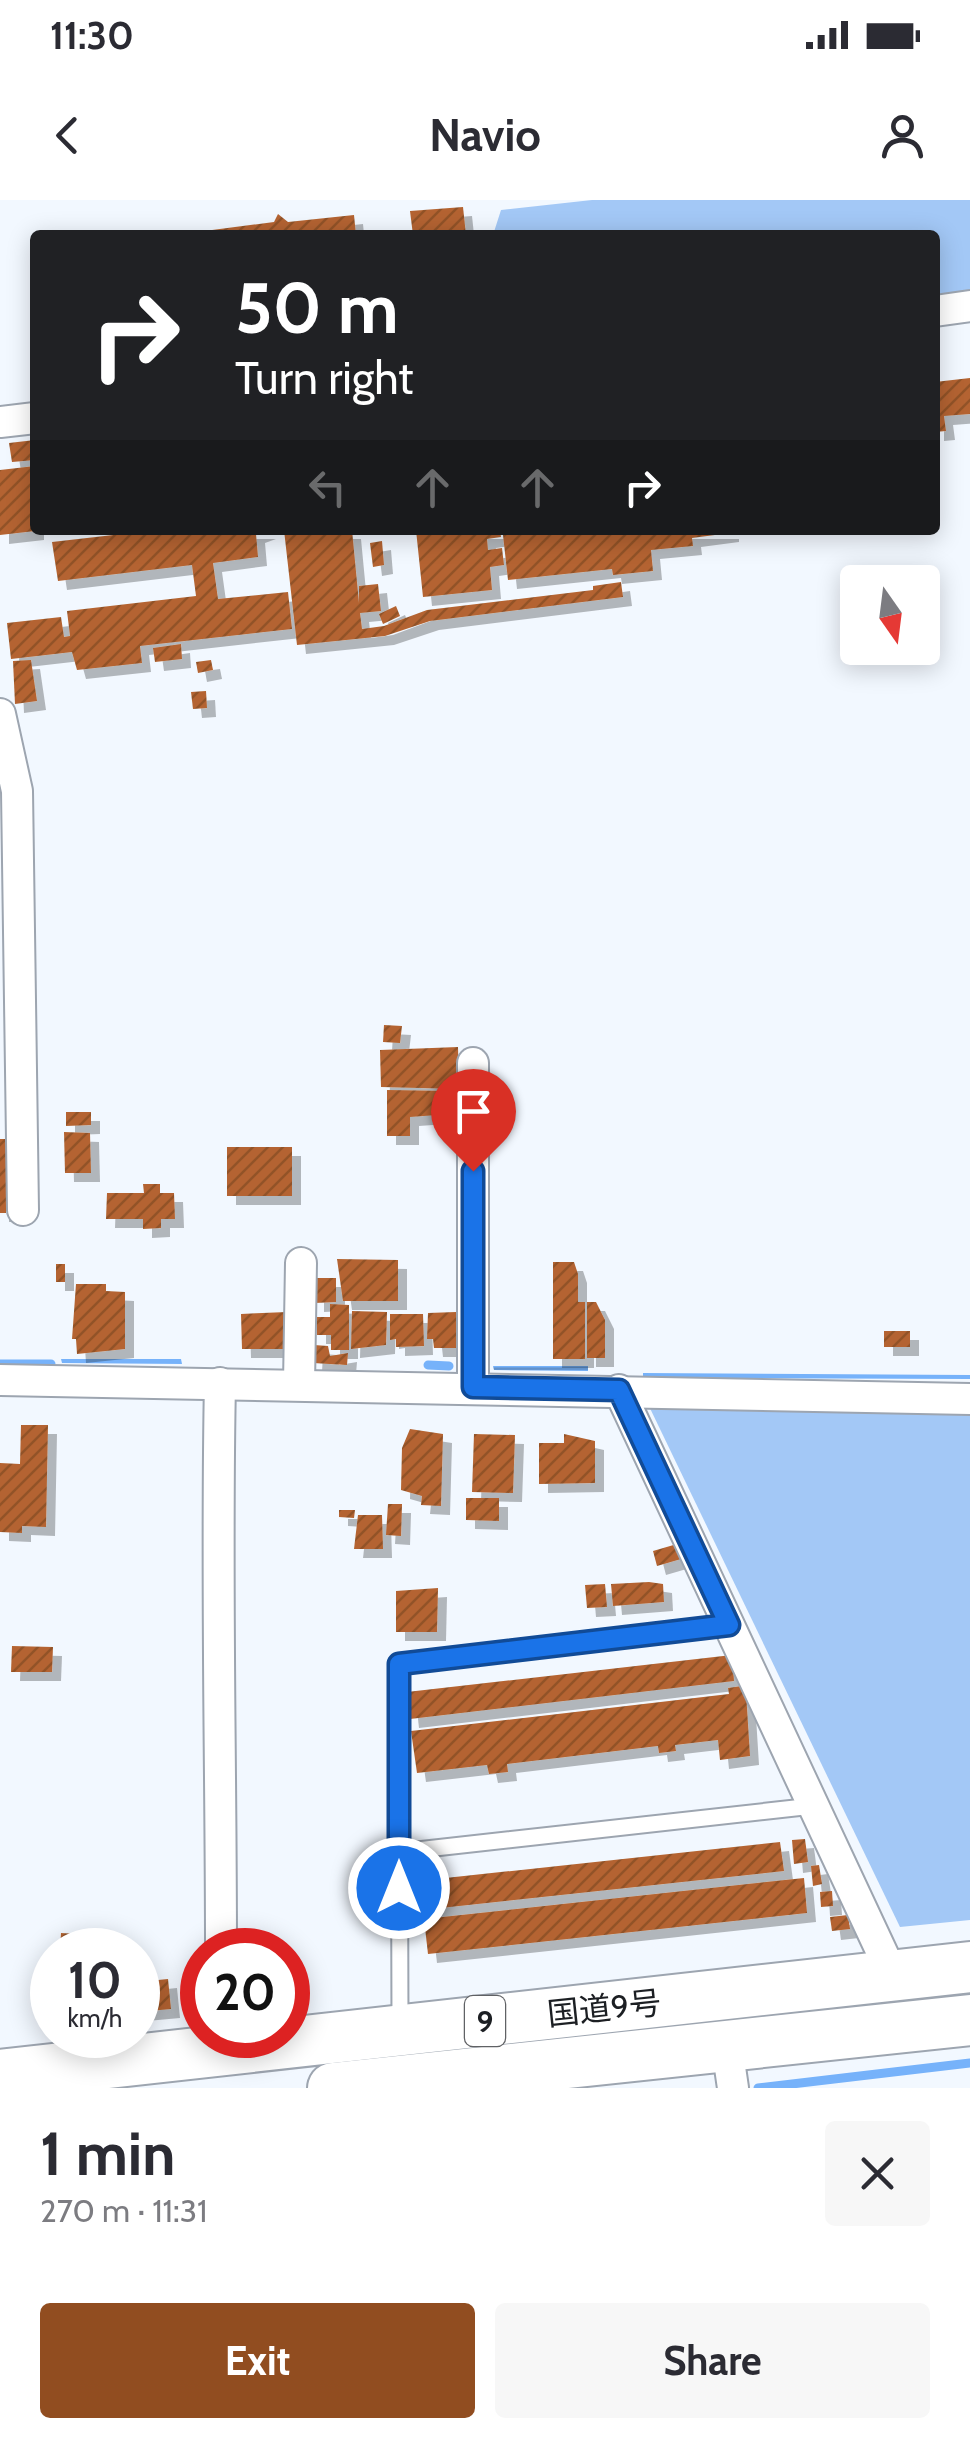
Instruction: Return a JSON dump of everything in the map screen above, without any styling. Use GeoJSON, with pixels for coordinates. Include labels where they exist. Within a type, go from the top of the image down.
{"type":"FeatureCollection","features":[{"type":"Feature","properties":{"kind":"highway","name":"国道9号"},"geometry":{"type":"LineString","coordinates":[[310,2036],[970,1967]]}},
{"type":"Feature","properties":{"kind":"highway","name":"国道9号"},"geometry":{"type":"LineString","coordinates":[[333,2088],[730,2068],[970,2020]]}},
{"type":"Feature","properties":{"kind":"highway","name":"国道9号"},"geometry":{"type":"LineString","coordinates":[[0,2074],[180,2049]]}},
{"type":"Feature","properties":{"kind":"street"},"geometry":{"type":"LineString","coordinates":[[940,309],[970,306]]}},
{"type":"Feature","properties":{"kind":"street"},"geometry":{"type":"LineString","coordinates":[[0,422],[30,419]]}},
{"type":"Feature","properties":{"kind":"street"},"geometry":{"type":"LineString","coordinates":[[0,714],[17,790],[24,1210]]}},
{"type":"Feature","properties":{"kind":"street"},"geometry":{"type":"LineString","coordinates":[[473,1063],[473,1387]]}},
{"type":"Feature","properties":{"kind":"street"},"geometry":{"type":"LineString","coordinates":[[299,1384],[301,1263]]}},
{"type":"Feature","properties":{"kind":"street"},"geometry":{"type":"LineString","coordinates":[[0,1380],[970,1398]]}},
{"type":"Feature","properties":{"kind":"street"},"geometry":{"type":"LineString","coordinates":[[220,1383],[215,1604],[221,1672],[220,1928]]}},
{"type":"Feature","properties":{"kind":"street"},"geometry":{"type":"LineString","coordinates":[[619,1390],[893,1976]]}},
{"type":"Feature","properties":{"kind":"lane"},"geometry":{"type":"LineString","coordinates":[[400,2030],[399,1664],[729,1625]]}},
{"type":"Feature","properties":{"kind":"lane"},"geometry":{"type":"LineString","coordinates":[[399,1852],[814,1806]]}},
{"type":"Feature","properties":{"kind":"shaded area"},"geometry":{"type":"Polygon","coordinates":[[[592,200],[970,200],[970,291],[940,294],[940,230],[495,230],[501,210],[592,200]]]}},
{"type":"Feature","properties":{"kind":"shaded area"},"geometry":{"type":"Polygon","coordinates":[[[61,1359],[181,1359],[182,1364],[62,1363],[61,1359]]]}},
{"type":"Feature","properties":{"kind":"shaded area"},"geometry":{"type":"Polygon","coordinates":[[[493,1366],[588,1366],[588,1371],[494,1370],[493,1366]]]}},
{"type":"Feature","properties":{"kind":"shaded area"},"geometry":{"type":"Polygon","coordinates":[[[643,1373],[970,1375],[970,1379],[643,1378],[643,1373]]]}},
{"type":"Feature","properties":{"kind":"shaded area"},"geometry":{"type":"Polygon","coordinates":[[[646,1400],[970,1408],[970,1920],[900,1927],[646,1400]]]}},
{"type":"Feature","properties":{"kind":"building"},"geometry":{"type":"Polygon","coordinates":[[[463,207],[465,230],[412,230],[410,211],[463,207]]]}},
{"type":"Feature","properties":{"kind":"building"},"geometry":{"type":"Polygon","coordinates":[[[278,214],[288,222],[354,215],[356,230],[212,230],[274,222],[278,214]]]}},
{"type":"Feature","properties":{"kind":"building"},"geometry":{"type":"Polygon","coordinates":[[[970,378],[970,414],[944,416],[946,431],[940,432],[940,381],[970,378]]]}},
{"type":"Feature","properties":{"kind":"building"},"geometry":{"type":"Polygon","coordinates":[[[30,441],[30,460],[12,462],[9,443],[30,441]]]}},
{"type":"Feature","properties":{"kind":"building"},"geometry":{"type":"Polygon","coordinates":[[[30,467],[30,532],[0,535],[0,470],[30,467]]]}},
{"type":"Feature","properties":{"kind":"building"},"geometry":{"type":"Polygon","coordinates":[[[113,535],[256,535],[258,557],[213,563],[218,599],[288,592],[292,629],[140,646],[142,663],[77,670],[72,652],[11,659],[7,623],[61,617],[64,637],[70,636],[67,611],[196,596],[192,565],[58,581],[52,542],[113,535]]]}},
{"type":"Feature","properties":{"kind":"building"},"geometry":{"type":"Polygon","coordinates":[[[285,535],[352,535],[359,603],[359,586],[378,584],[381,611],[360,613],[362,629],[384,626],[427,610],[593,590],[593,586],[621,582],[623,597],[430,621],[385,636],[297,645],[285,535]]]}},
{"type":"Feature","properties":{"kind":"building"},"geometry":{"type":"Polygon","coordinates":[[[417,535],[501,535],[487,539],[488,550],[502,548],[504,565],[490,567],[492,590],[423,597],[417,535]]]}},
{"type":"Feature","properties":{"kind":"building"},"geometry":{"type":"Polygon","coordinates":[[[503,535],[715,535],[692,538],[693,546],[651,550],[653,571],[613,575],[612,569],[508,580],[503,535]]]}},
{"type":"Feature","properties":{"kind":"building"},"geometry":{"type":"Polygon","coordinates":[[[382,541],[384,565],[373,567],[370,543],[382,541]]]}},
{"type":"Feature","properties":{"kind":"building"},"geometry":{"type":"Polygon","coordinates":[[[396,606],[400,616],[383,624],[379,614],[396,606]]]}},
{"type":"Feature","properties":{"kind":"building"},"geometry":{"type":"Polygon","coordinates":[[[181,644],[182,659],[155,662],[153,648],[181,644]]]}},
{"type":"Feature","properties":{"kind":"building"},"geometry":{"type":"Polygon","coordinates":[[[31,660],[37,701],[15,704],[13,661],[31,660]]]}},
{"type":"Feature","properties":{"kind":"building"},"geometry":{"type":"Polygon","coordinates":[[[211,660],[213,670],[198,673],[196,662],[211,660]]]}},
{"type":"Feature","properties":{"kind":"building"},"geometry":{"type":"Polygon","coordinates":[[[206,691],[207,708],[193,709],[191,692],[206,691]]]}},
{"type":"Feature","properties":{"kind":"building"},"geometry":{"type":"Polygon","coordinates":[[[384,1025],[402,1026],[400,1043],[383,1042],[384,1025]]]}},
{"type":"Feature","properties":{"kind":"building"},"geometry":{"type":"Polygon","coordinates":[[[458,1047],[459,1089],[381,1087],[380,1050],[458,1047]]]}},
{"type":"Feature","properties":{"kind":"building"},"geometry":{"type":"Polygon","coordinates":[[[387,1090],[450,1091],[451,1114],[410,1117],[410,1136],[387,1136],[387,1090]]]}},
{"type":"Feature","properties":{"kind":"building"},"geometry":{"type":"Polygon","coordinates":[[[66,1112],[91,1112],[91,1125],[66,1126],[66,1112]]]}},
{"type":"Feature","properties":{"kind":"building"},"geometry":{"type":"Polygon","coordinates":[[[64,1132],[90,1133],[91,1173],[65,1173],[64,1132]]]}},
{"type":"Feature","properties":{"kind":"building"},"geometry":{"type":"Polygon","coordinates":[[[0,1139],[6,1139],[6,1213],[0,1213],[0,1139]]]}},
{"type":"Feature","properties":{"kind":"building"},"geometry":{"type":"Polygon","coordinates":[[[227,1147],[292,1147],[292,1196],[227,1196],[227,1147]]]}},
{"type":"Feature","properties":{"kind":"building"},"geometry":{"type":"Polygon","coordinates":[[[143,1184],[160,1184],[160,1193],[174,1193],[175,1219],[161,1219],[161,1228],[143,1229],[143,1219],[106,1219],[107,1193],[144,1193],[143,1184]]]}},
{"type":"Feature","properties":{"kind":"building"},"geometry":{"type":"Polygon","coordinates":[[[337,1259],[398,1260],[398,1301],[343,1301],[337,1259]]]}},
{"type":"Feature","properties":{"kind":"building"},"geometry":{"type":"Polygon","coordinates":[[[553,1262],[574,1262],[578,1274],[578,1302],[585,1302],[585,1359],[553,1359],[553,1262]]]}},
{"type":"Feature","properties":{"kind":"building"},"geometry":{"type":"Polygon","coordinates":[[[56,1264],[65,1264],[65,1282],[56,1282],[56,1264]]]}},
{"type":"Feature","properties":{"kind":"building"},"geometry":{"type":"Polygon","coordinates":[[[315,1278],[336,1278],[336,1302],[315,1303],[315,1278]]]}},
{"type":"Feature","properties":{"kind":"building"},"geometry":{"type":"Polygon","coordinates":[[[76,1284],[106,1284],[106,1291],[125,1292],[125,1349],[77,1354],[76,1339],[72,1339],[76,1284]]]}},
{"type":"Feature","properties":{"kind":"building"},"geometry":{"type":"Polygon","coordinates":[[[587,1302],[596,1302],[605,1320],[605,1358],[587,1358],[587,1302]]]}},
{"type":"Feature","properties":{"kind":"building"},"geometry":{"type":"Polygon","coordinates":[[[330,1304],[349,1305],[349,1350],[331,1350],[331,1335],[317,1335],[317,1317],[330,1317],[330,1304]]]}},
{"type":"Feature","properties":{"kind":"building"},"geometry":{"type":"Polygon","coordinates":[[[352,1311],[387,1312],[386,1345],[351,1349],[352,1311]]]}},
{"type":"Feature","properties":{"kind":"building"},"geometry":{"type":"Polygon","coordinates":[[[287,1312],[287,1349],[242,1349],[241,1314],[287,1312]]]}},
{"type":"Feature","properties":{"kind":"building"},"geometry":{"type":"Polygon","coordinates":[[[456,1312],[456,1348],[434,1348],[433,1339],[427,1339],[428,1313],[456,1312]]]}},
{"type":"Feature","properties":{"kind":"building"},"geometry":{"type":"Polygon","coordinates":[[[390,1314],[423,1314],[424,1346],[396,1347],[396,1339],[390,1340],[390,1314]]]}},
{"type":"Feature","properties":{"kind":"building"},"geometry":{"type":"Polygon","coordinates":[[[884,1331],[910,1331],[910,1347],[884,1347],[884,1331]]]}},
{"type":"Feature","properties":{"kind":"building"},"geometry":{"type":"Polygon","coordinates":[[[314,1345],[328,1346],[330,1356],[348,1353],[347,1365],[313,1363],[314,1345]]]}},
{"type":"Feature","properties":{"kind":"building"},"geometry":{"type":"Polygon","coordinates":[[[21,1425],[48,1425],[46,1527],[22,1526],[22,1533],[0,1532],[0,1463],[20,1464],[21,1425]]]}},
{"type":"Feature","properties":{"kind":"building"},"geometry":{"type":"Polygon","coordinates":[[[410,1429],[443,1434],[441,1506],[421,1505],[422,1496],[401,1490],[402,1448],[410,1429]]]}},
{"type":"Feature","properties":{"kind":"building"},"geometry":{"type":"Polygon","coordinates":[[[474,1434],[515,1435],[513,1493],[472,1492],[474,1434]]]}},
{"type":"Feature","properties":{"kind":"building"},"geometry":{"type":"Polygon","coordinates":[[[564,1434],[595,1441],[595,1483],[539,1484],[539,1443],[564,1443],[564,1434]]]}},
{"type":"Feature","properties":{"kind":"building"},"geometry":{"type":"Polygon","coordinates":[[[466,1498],[499,1498],[499,1521],[466,1520],[466,1498]]]}},
{"type":"Feature","properties":{"kind":"building"},"geometry":{"type":"Polygon","coordinates":[[[388,1504],[402,1504],[401,1536],[386,1535],[388,1504]]]}},
{"type":"Feature","properties":{"kind":"building"},"geometry":{"type":"Polygon","coordinates":[[[339,1510],[355,1510],[354,1518],[339,1517],[339,1510]]]}},
{"type":"Feature","properties":{"kind":"building"},"geometry":{"type":"Polygon","coordinates":[[[358,1515],[382,1515],[383,1549],[354,1549],[358,1515]]]}},
{"type":"Feature","properties":{"kind":"building"},"geometry":{"type":"Polygon","coordinates":[[[677,1544],[681,1559],[657,1566],[653,1551],[677,1544]]]}},
{"type":"Feature","properties":{"kind":"building"},"geometry":{"type":"Polygon","coordinates":[[[605,1584],[607,1607],[587,1608],[585,1585],[605,1584]]]}},
{"type":"Feature","properties":{"kind":"building"},"geometry":{"type":"Polygon","coordinates":[[[611,1584],[663,1584],[664,1602],[613,1606],[611,1584]]]}},
{"type":"Feature","properties":{"kind":"building"},"geometry":{"type":"Polygon","coordinates":[[[438,1588],[437,1632],[396,1632],[396,1591],[438,1588]]]}},
{"type":"Feature","properties":{"kind":"building"},"geometry":{"type":"Polygon","coordinates":[[[12,1646],[53,1647],[52,1672],[11,1672],[12,1646]]]}},
{"type":"Feature","properties":{"kind":"building"},"geometry":{"type":"Polygon","coordinates":[[[732,1655],[734,1681],[410,1719],[407,1692],[732,1655]]]}},
{"type":"Feature","properties":{"kind":"building"},"geometry":{"type":"Polygon","coordinates":[[[742,1686],[746,1692],[750,1756],[720,1760],[718,1740],[675,1745],[676,1751],[659,1753],[658,1746],[507,1764],[508,1772],[489,1774],[487,1765],[417,1773],[411,1731],[729,1694],[728,1688],[742,1686]]]}},
{"type":"Feature","properties":{"kind":"building"},"geometry":{"type":"Polygon","coordinates":[[[805,1839],[808,1862],[794,1864],[792,1840],[805,1839]]]}},
{"type":"Feature","properties":{"kind":"building"},"geometry":{"type":"Polygon","coordinates":[[[780,1842],[784,1871],[422,1910],[418,1881],[780,1842]]]}},
{"type":"Feature","properties":{"kind":"building"},"geometry":{"type":"Polygon","coordinates":[[[819,1865],[822,1884],[813,1886],[811,1866],[819,1865]]]}},
{"type":"Feature","properties":{"kind":"building"},"geometry":{"type":"Polygon","coordinates":[[[804,1878],[807,1913],[428,1954],[424,1919],[804,1878]]]}},
{"type":"Feature","properties":{"kind":"building"},"geometry":{"type":"Polygon","coordinates":[[[832,1891],[833,1906],[821,1907],[820,1892],[832,1891]]]}},
{"type":"Feature","properties":{"kind":"building"},"geometry":{"type":"Polygon","coordinates":[[[848,1915],[850,1929],[832,1931],[830,1917],[848,1915]]]}},
{"type":"Feature","properties":{"kind":"building"},"geometry":{"type":"Polygon","coordinates":[[[168,1979],[171,2009],[160,2010],[160,1980],[168,1979]]]}},
{"type":"Feature","properties":{"kind":"waterway"},"geometry":{"type":"LineString","coordinates":[[0,1364],[51,1364]]}},
{"type":"Feature","properties":{"kind":"waterway"},"geometry":{"type":"LineString","coordinates":[[428,1365],[449,1366]]}},
{"type":"Feature","properties":{"kind":"waterway"},"geometry":{"type":"LineString","coordinates":[[758,2088],[970,2063]]}},
{"type":"Feature","properties":{"kind":"route"},"geometry":{"type":"LineString","coordinates":[[399,1888],[399,1664],[729,1625],[619,1390],[473,1387],[473,1171]]}}]}
